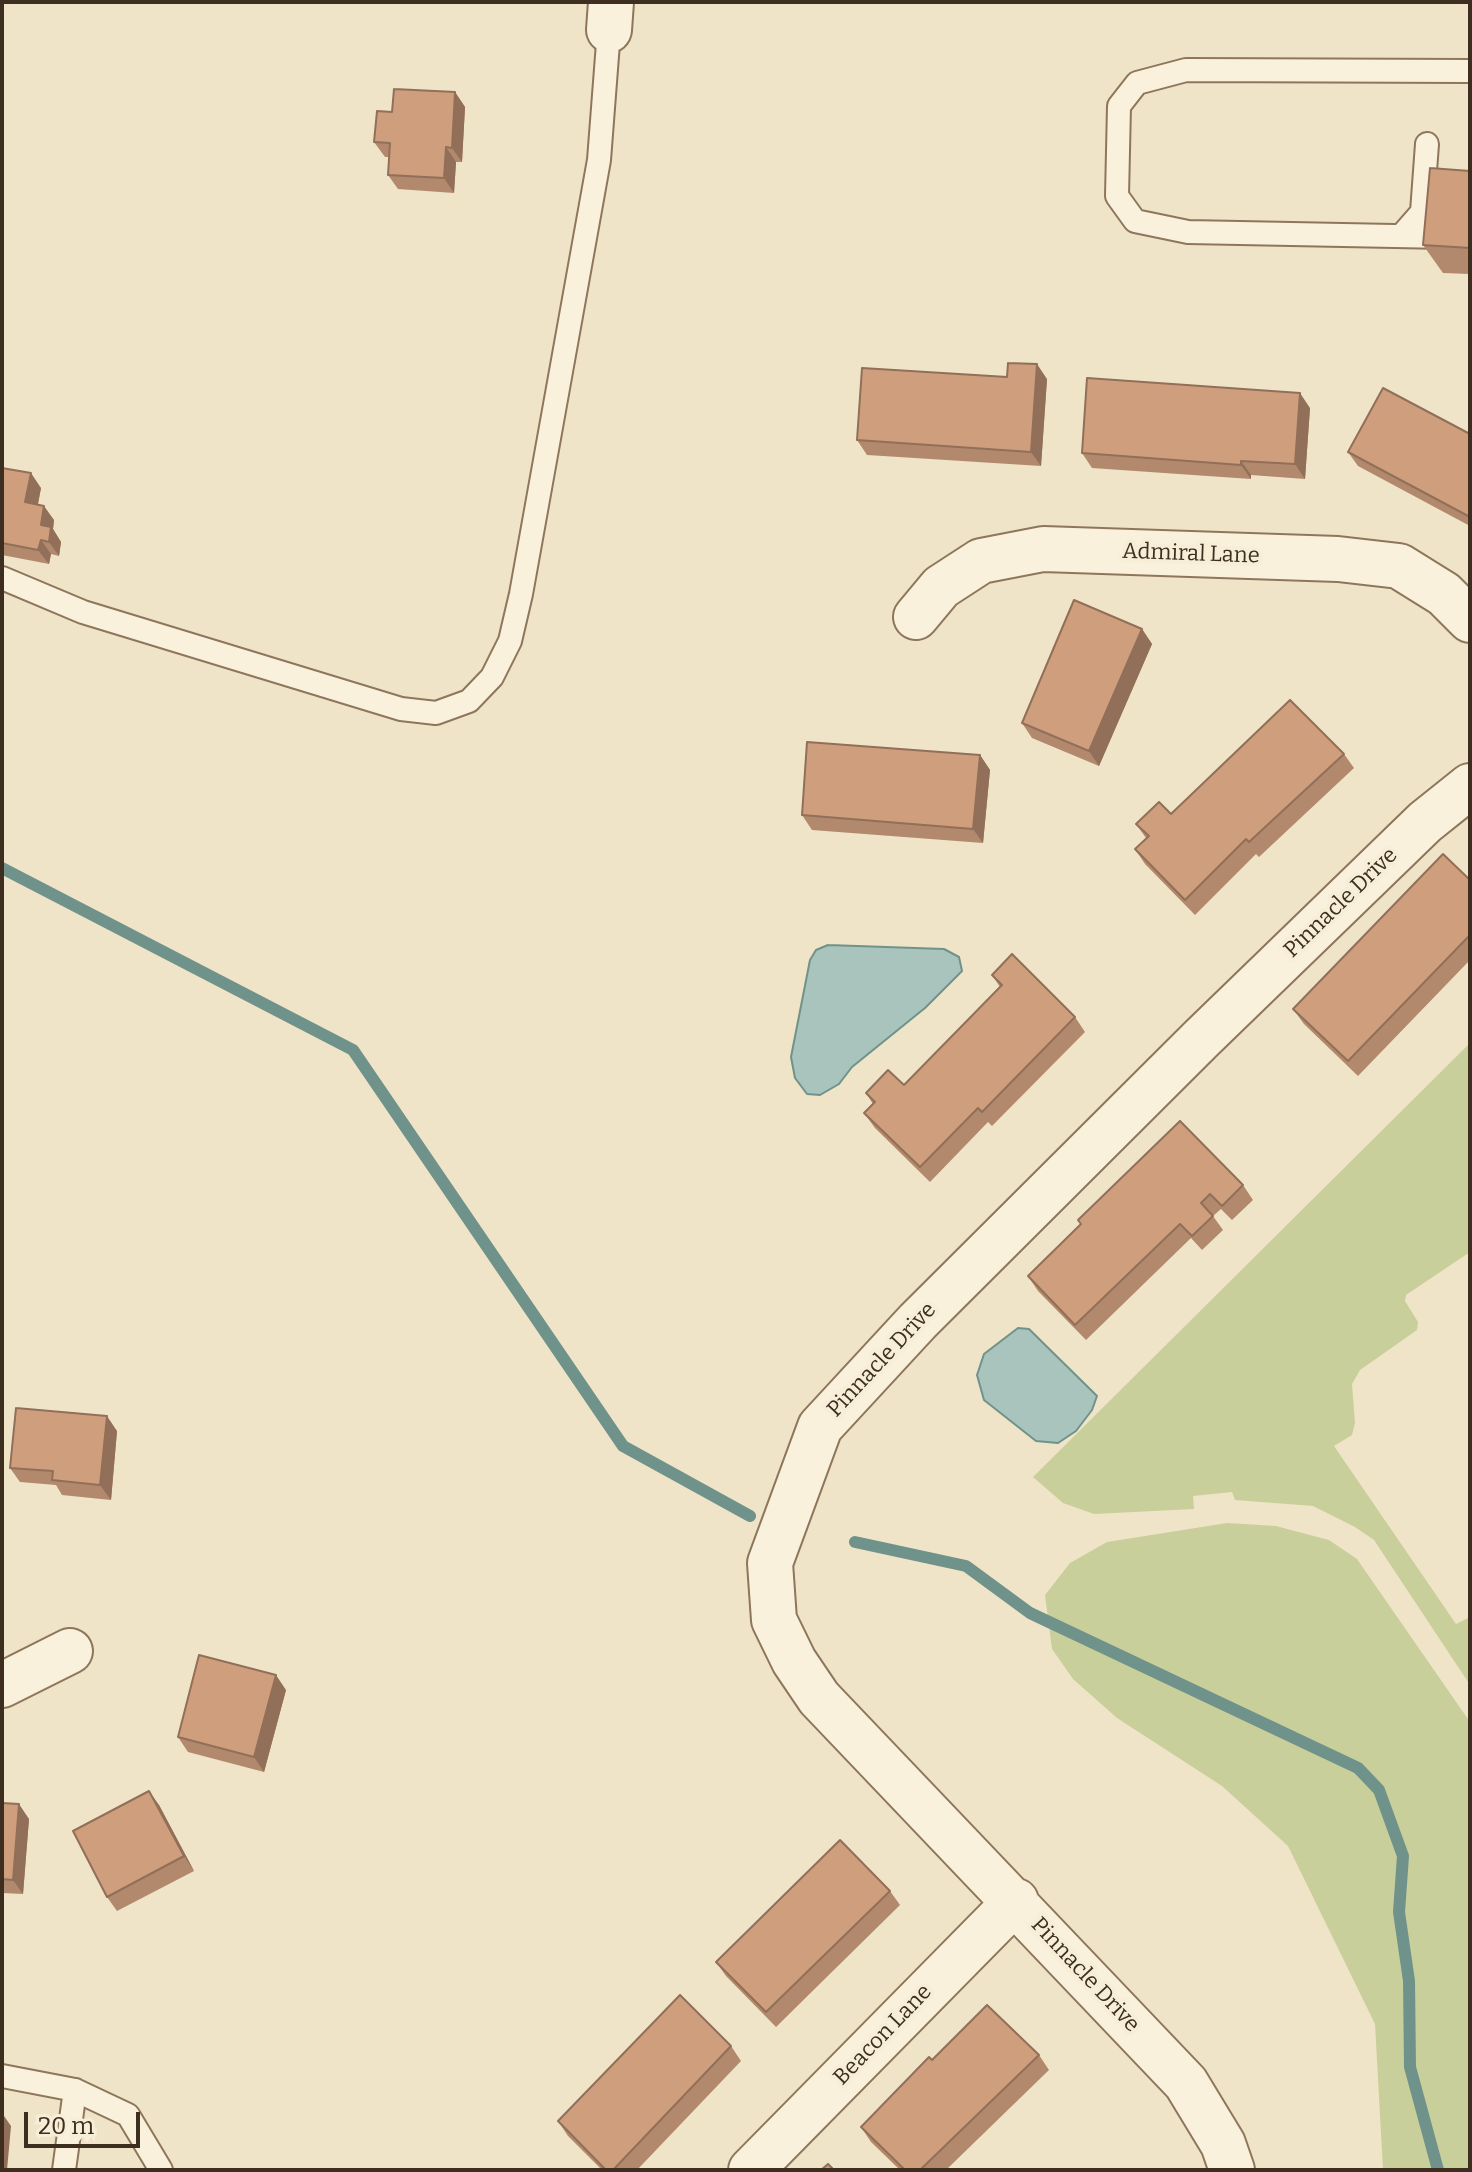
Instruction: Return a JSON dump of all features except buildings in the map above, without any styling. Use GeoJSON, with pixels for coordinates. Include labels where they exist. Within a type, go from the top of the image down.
{"type":"FeatureCollection","features":[{"type":"Feature","properties":{"kind":"street","name":"Admiral Lane"},"geometry":{"type":"LineString","coordinates":[[916,617],[941,587],[981,561],[1043,549],[1338,559],[1399,566],[1444,594],[1470,620]]}},
{"type":"Feature","properties":{"kind":"street","name":"Pinnacle Drive"},"geometry":{"type":"LineString","coordinates":[[1232,2170],[1223,2144],[1186,2083],[1016,1901],[819,1698],[794,1661],[774,1620],[770,1563],[820,1427],[918,1321],[1191,1049],[1425,822],[1470,786]]}},
{"type":"Feature","properties":{"kind":"street"},"geometry":{"type":"LineString","coordinates":[[2,1685],[70,1651]]}},
{"type":"Feature","properties":{"kind":"street","name":"Beacon Lane"},"geometry":{"type":"LineString","coordinates":[[751,2170],[1016,1901]]}},
{"type":"Feature","properties":{"kind":"lane"},"geometry":{"type":"LineString","coordinates":[[2,578],[83,612],[401,709],[436,713],[469,701],[492,677],[510,641],[521,594],[599,160],[610,16]]}},
{"type":"Feature","properties":{"kind":"lane"},"geometry":{"type":"LineString","coordinates":[[1446,237],[1188,232],[1135,221],[1117,196],[1119,106],[1137,83],[1186,70],[1470,71]]}},
{"type":"Feature","properties":{"kind":"lane"},"geometry":{"type":"LineString","coordinates":[[1401,236],[1422,212],[1427,144]]}},
{"type":"Feature","properties":{"kind":"lane"},"geometry":{"type":"LineString","coordinates":[[2,2076],[75,2090],[128,2115],[161,2170]]}},
{"type":"Feature","properties":{"kind":"lane"},"geometry":{"type":"LineString","coordinates":[[64,2170],[75,2090]]}},
{"type":"Feature","properties":{"kind":"green space"},"geometry":{"type":"Polygon","coordinates":[[[1470,1043],[1470,1252],[1406,1295],[1405,1301],[1418,1322],[1417,1330],[1360,1370],[1352,1384],[1355,1423],[1352,1435],[1334,1446],[1456,1624],[1470,1617],[1470,1685],[1374,1540],[1313,1506],[1235,1500],[1232,1492],[1193,1496],[1194,1509],[1094,1514],[1063,1503],[1033,1477],[1470,1043]]]}},
{"type":"Feature","properties":{"kind":"green space"},"geometry":{"type":"Polygon","coordinates":[[[1227,1523],[1276,1526],[1329,1540],[1357,1559],[1470,1722],[1470,2170],[1383,2170],[1375,2024],[1288,1846],[1222,1786],[1117,1718],[1073,1679],[1052,1649],[1045,1595],[1070,1563],[1107,1542],[1227,1523]]]}},
{"type":"Feature","properties":{"kind":"water"},"geometry":{"type":"Polygon","coordinates":[[[828,945],[944,949],[959,957],[962,971],[925,1008],[852,1067],[839,1084],[820,1095],[807,1094],[795,1078],[791,1057],[810,960],[816,950],[828,945]]]}},
{"type":"Feature","properties":{"kind":"water"},"geometry":{"type":"Polygon","coordinates":[[[1018,1328],[1029,1329],[1097,1396],[1092,1410],[1076,1431],[1058,1443],[1036,1441],[984,1400],[977,1375],[984,1354],[1018,1328]]]}},
{"type":"Feature","properties":{"kind":"waterway"},"geometry":{"type":"LineString","coordinates":[[2,868],[353,1050],[623,1446],[750,1516]]}},
{"type":"Feature","properties":{"kind":"waterway"},"geometry":{"type":"LineString","coordinates":[[855,1542],[966,1566],[1030,1613],[1358,1768],[1379,1790],[1403,1856],[1399,1912],[1409,1981],[1410,2067],[1438,2170]]}}]}
